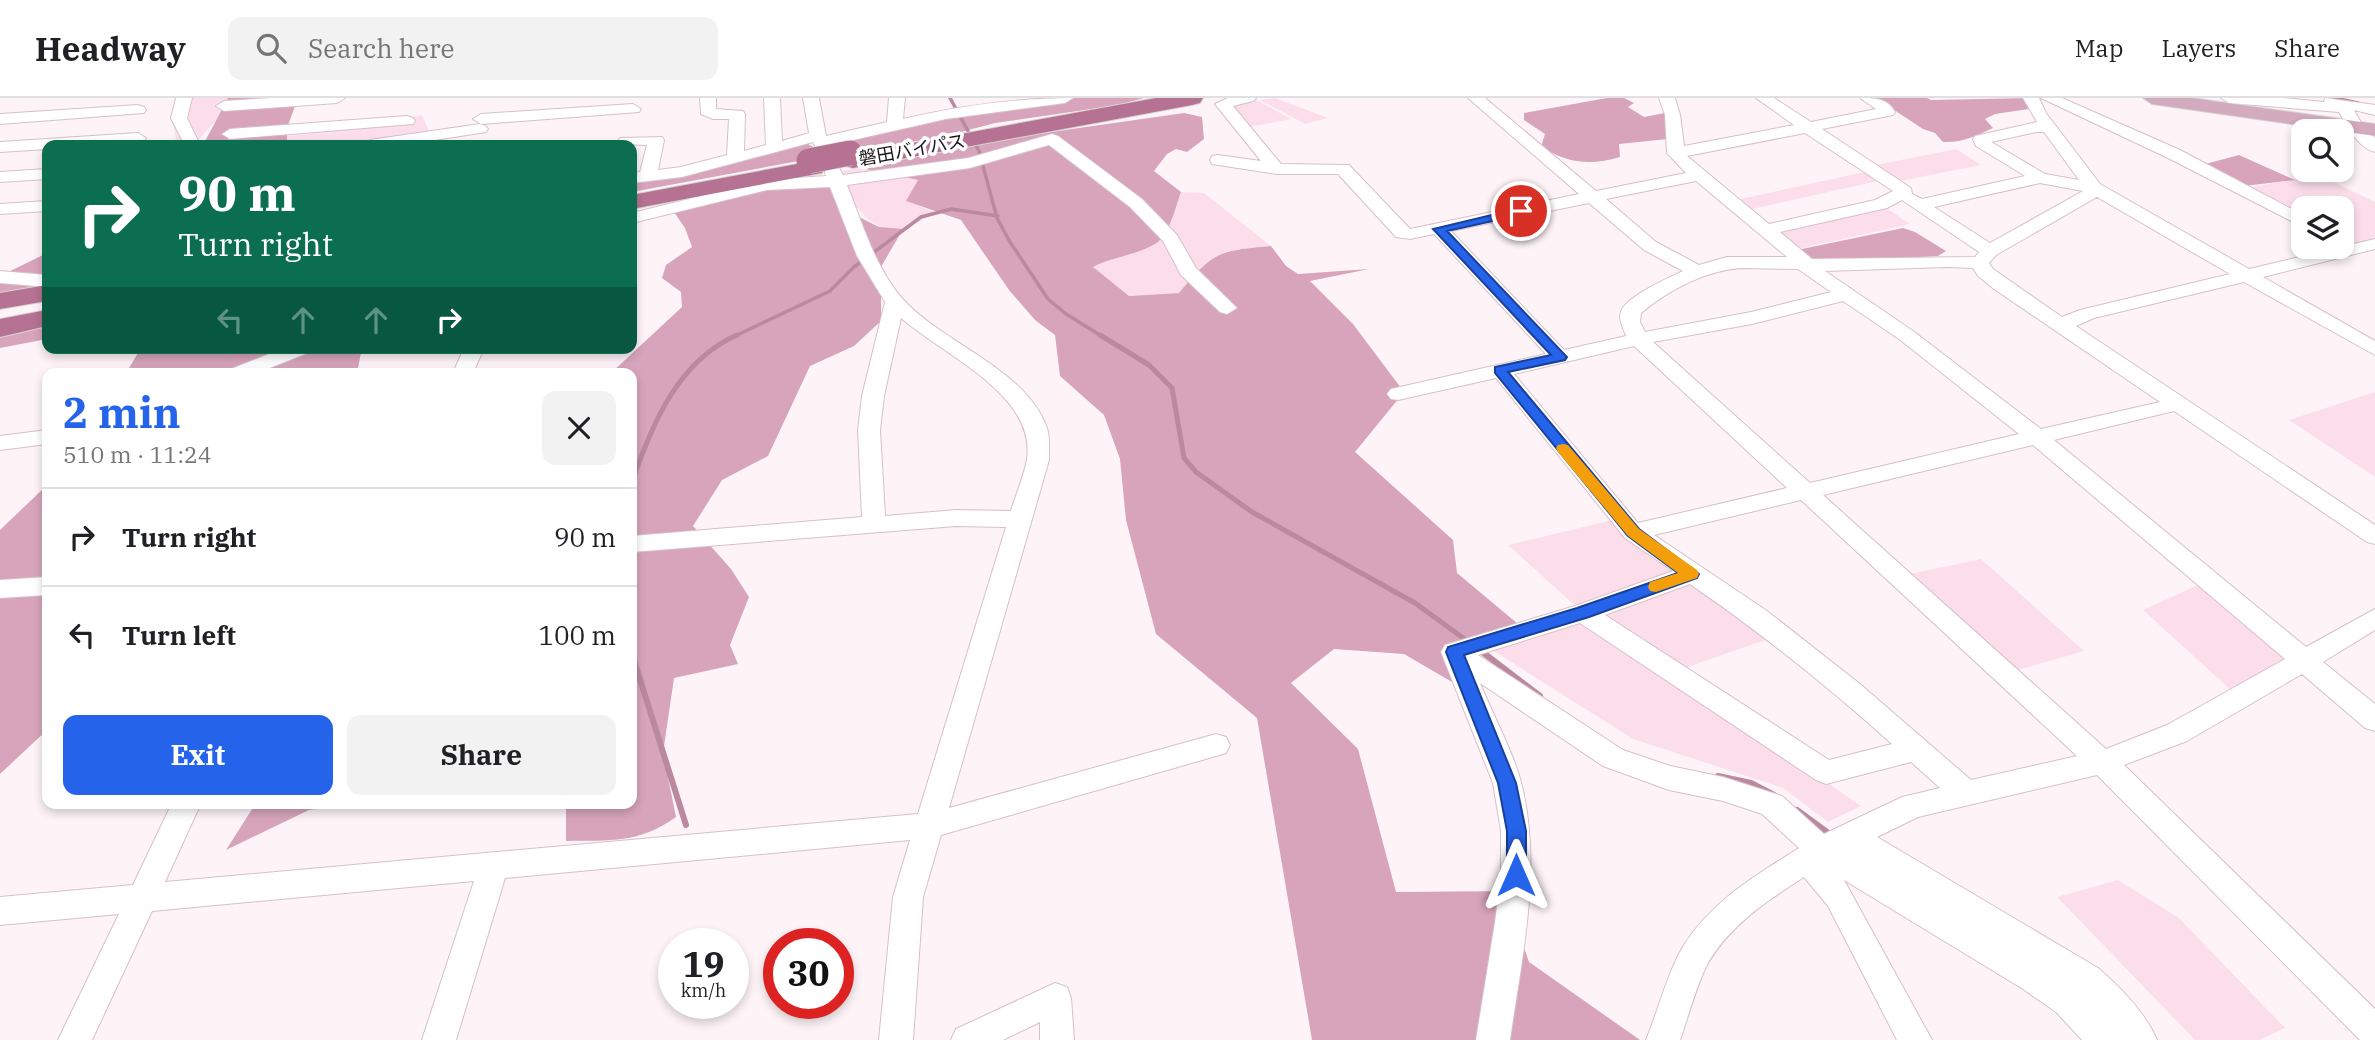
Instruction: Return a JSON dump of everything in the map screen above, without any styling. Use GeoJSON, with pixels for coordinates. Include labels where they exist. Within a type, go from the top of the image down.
{"type":"FeatureCollection","features":[{"type":"Feature","properties":{"kind":"highway","name":"磐田バイパス"},"geometry":{"type":"LineString","coordinates":[[637,201],[829,158],[1155,98]]}},
{"type":"Feature","properties":{"kind":"highway","name":"磐田バイパス"},"geometry":{"type":"LineString","coordinates":[[637,183],[829,158],[1192,98]]}},
{"type":"Feature","properties":{"kind":"highway"},"geometry":{"type":"LineString","coordinates":[[0,301],[42,294]]}},
{"type":"Feature","properties":{"kind":"highway"},"geometry":{"type":"LineString","coordinates":[[0,309],[42,301]]}},
{"type":"Feature","properties":{"kind":"highway"},"geometry":{"type":"LineString","coordinates":[[0,318],[42,311]]}},
{"type":"Feature","properties":{"kind":"highway"},"geometry":{"type":"LineString","coordinates":[[0,328],[42,319]]}},
{"type":"Feature","properties":{"kind":"main road"},"geometry":{"type":"LineString","coordinates":[[2152,98],[2366,129]]}},
{"type":"Feature","properties":{"kind":"street"},"geometry":{"type":"LineString","coordinates":[[184,98],[178,118],[189,140]]}},
{"type":"Feature","properties":{"kind":"street"},"geometry":{"type":"LineString","coordinates":[[337,98],[225,102],[223,117],[226,140],[409,115],[402,140],[480,124],[634,104],[626,140]]}},
{"type":"Feature","properties":{"kind":"street"},"geometry":{"type":"LineString","coordinates":[[708,98],[707,111],[713,114],[737,114],[735,158]]}},
{"type":"Feature","properties":{"kind":"street"},"geometry":{"type":"LineString","coordinates":[[772,98],[774,146]]}},
{"type":"Feature","properties":{"kind":"street"},"geometry":{"type":"LineString","coordinates":[[811,98],[829,158],[877,277],[895,302],[917,323],[1025,405],[1036,428],[1038,460],[990,629],[908,897],[896,1040]]}},
{"type":"Feature","properties":{"kind":"street"},"geometry":{"type":"LineString","coordinates":[[895,126],[898,98]]}},
{"type":"Feature","properties":{"kind":"street"},"geometry":{"type":"LineString","coordinates":[[637,217],[736,195],[767,185],[895,126],[995,102],[1065,98]]}},
{"type":"Feature","properties":{"kind":"street"},"geometry":{"type":"LineString","coordinates":[[1248,98],[1223,104],[1278,169]]}},
{"type":"Feature","properties":{"kind":"street"},"geometry":{"type":"LineString","coordinates":[[1476,98],[1650,246],[1699,272]]}},
{"type":"Feature","properties":{"kind":"street"},"geometry":{"type":"LineString","coordinates":[[1667,98],[1674,111],[1675,153],[1699,175],[1806,265],[1906,335],[2037,437],[2375,720]]}},
{"type":"Feature","properties":{"kind":"street"},"geometry":{"type":"LineString","coordinates":[[1764,98],[1902,187],[1905,192],[1881,205],[1767,230]]}},
{"type":"Feature","properties":{"kind":"street"},"geometry":{"type":"LineString","coordinates":[[1675,153],[1887,112],[1868,98]]}},
{"type":"Feature","properties":{"kind":"street"},"geometry":{"type":"LineString","coordinates":[[2031,98],[2094,188]]}},
{"type":"Feature","properties":{"kind":"street"},"geometry":{"type":"LineString","coordinates":[[2049,98],[2174,154],[2291,216]]}},
{"type":"Feature","properties":{"kind":"street"},"geometry":{"type":"LineString","coordinates":[[2229,98],[2350,101],[2375,110]]}},
{"type":"Feature","properties":{"kind":"street"},"geometry":{"type":"LineString","coordinates":[[2319,98],[2375,103]]}},
{"type":"Feature","properties":{"kind":"street"},"geometry":{"type":"LineString","coordinates":[[2350,101],[2375,147]]}},
{"type":"Feature","properties":{"kind":"street"},"geometry":{"type":"LineString","coordinates":[[2,111],[140,104],[134,125],[139,140]]}},
{"type":"Feature","properties":{"kind":"street"},"geometry":{"type":"LineString","coordinates":[[2049,127],[2036,127],[1981,139],[1982,143],[2040,178],[2094,188],[2375,349]]}},
{"type":"Feature","properties":{"kind":"street"},"geometry":{"type":"LineString","coordinates":[[637,183],[774,146],[829,158],[970,163],[1052,139],[1136,203],[1171,239],[1188,271],[1227,308]]}},
{"type":"Feature","properties":{"kind":"street"},"geometry":{"type":"LineString","coordinates":[[637,142],[656,140],[637,183]]}},
{"type":"Feature","properties":{"kind":"street"},"geometry":{"type":"LineString","coordinates":[[0,147],[42,145]]}},
{"type":"Feature","properties":{"kind":"street"},"geometry":{"type":"LineString","coordinates":[[1218,160],[1278,169],[1343,169],[1402,233],[1410,234],[1699,175]]}},
{"type":"Feature","properties":{"kind":"street"},"geometry":{"type":"LineString","coordinates":[[0,177],[42,174]]}},
{"type":"Feature","properties":{"kind":"street"},"geometry":{"type":"LineString","coordinates":[[1918,205],[2040,178]]}},
{"type":"Feature","properties":{"kind":"street"},"geometry":{"type":"LineString","coordinates":[[2094,188],[2091,194],[1984,257],[1852,266],[1726,263],[1699,272],[1640,302],[1631,311],[1630,322],[1638,339],[2102,762],[2375,1032]]}},
{"type":"Feature","properties":{"kind":"street"},"geometry":{"type":"LineString","coordinates":[[1902,194],[1984,257],[1985,272],[2001,285],[2375,536]]}},
{"type":"Feature","properties":{"kind":"street"},"geometry":{"type":"LineString","coordinates":[[0,209],[42,206]]}},
{"type":"Feature","properties":{"kind":"street"},"geometry":{"type":"LineString","coordinates":[[1438,229],[1560,357]]}},
{"type":"Feature","properties":{"kind":"street"},"geometry":{"type":"LineString","coordinates":[[2354,246],[2375,244]]}},
{"type":"Feature","properties":{"kind":"street"},"geometry":{"type":"LineString","coordinates":[[2354,250],[2375,260]]}},
{"type":"Feature","properties":{"kind":"street"},"geometry":{"type":"LineString","coordinates":[[2061,325],[2087,314],[2302,259]]}},
{"type":"Feature","properties":{"kind":"street"},"geometry":{"type":"LineString","coordinates":[[0,277],[42,281]]}},
{"type":"Feature","properties":{"kind":"street"},"geometry":{"type":"LineString","coordinates":[[1398,394],[1846,295]]}},
{"type":"Feature","properties":{"kind":"street"},"geometry":{"type":"LineString","coordinates":[[874,525],[869,430],[873,396],[895,302]]}},
{"type":"Feature","properties":{"kind":"street"},"geometry":{"type":"LineString","coordinates":[[251,368],[287,354]]}},
{"type":"Feature","properties":{"kind":"street"},"geometry":{"type":"LineString","coordinates":[[1500,370],[1633,532],[1758,618],[1852,691],[1964,792]]}},
{"type":"Feature","properties":{"kind":"street"},"geometry":{"type":"LineString","coordinates":[[1633,532],[2178,404]]}},
{"type":"Feature","properties":{"kind":"street"},"geometry":{"type":"LineString","coordinates":[[0,443],[42,438]]}},
{"type":"Feature","properties":{"kind":"street"},"geometry":{"type":"LineString","coordinates":[[637,544],[956,518],[1020,519]]}},
{"type":"Feature","properties":{"kind":"street"},"geometry":{"type":"LineString","coordinates":[[1454,652],[1583,613],[1691,574]]}},
{"type":"Feature","properties":{"kind":"street"},"geometry":{"type":"LineString","coordinates":[[0,589],[42,586]]}},
{"type":"Feature","properties":{"kind":"street"},"geometry":{"type":"LineString","coordinates":[[1583,613],[1826,772],[1917,750]]}},
{"type":"Feature","properties":{"kind":"street"},"geometry":{"type":"LineString","coordinates":[[1663,1040],[1695,956],[1722,920],[1747,897],[1814,855],[1848,835],[1912,806],[2102,762],[2177,733],[2225,708],[2375,618]]}},
{"type":"Feature","properties":{"kind":"street"},"geometry":{"type":"LineString","coordinates":[[1454,652],[1613,758],[1669,778],[1723,789],[1772,805],[1814,855],[1839,896],[1915,1040]]}},
{"type":"Feature","properties":{"kind":"street"},"geometry":{"type":"LineString","coordinates":[[1454,652],[1507,783],[1516,831],[1516,875],[1511,922],[1493,1040]]}},
{"type":"Feature","properties":{"kind":"street"},"geometry":{"type":"LineString","coordinates":[[0,911],[928,825],[1216,746]]}},
{"type":"Feature","properties":{"kind":"street"},"geometry":{"type":"LineString","coordinates":[[75,1040],[184,809]]}},
{"type":"Feature","properties":{"kind":"street"},"geometry":{"type":"LineString","coordinates":[[1848,835],[2087,979],[2107,997],[2140,1040]]}},
{"type":"Feature","properties":{"kind":"street"},"geometry":{"type":"LineString","coordinates":[[1814,855],[2034,978],[2068,1001],[2104,1040]]}},
{"type":"Feature","properties":{"kind":"street"},"geometry":{"type":"LineString","coordinates":[[439,1040],[494,865]]}},
{"type":"Feature","properties":{"kind":"street"},"geometry":{"type":"LineString","coordinates":[[968,1040],[1055,998],[1057,1040]]}},
{"type":"Feature","properties":{"kind":"shaded area"},"geometry":{"type":"Polygon","coordinates":[[[178,98],[228,98],[216,120],[198,140],[176,140],[172,118],[178,98]]]}},
{"type":"Feature","properties":{"kind":"shaded area"},"geometry":{"type":"Polygon","coordinates":[[[228,98],[298,98],[287,128],[287,140],[206,140],[228,98]]]}},
{"type":"Feature","properties":{"kind":"shaded area"},"geometry":{"type":"Polygon","coordinates":[[[1065,98],[1144,98],[1119,105],[995,123],[942,137],[837,154],[835,139],[1065,98]]]}},
{"type":"Feature","properties":{"kind":"shaded area"},"geometry":{"type":"Polygon","coordinates":[[[1275,98],[1328,118],[1305,124],[1260,100],[1275,98]]]}},
{"type":"Feature","properties":{"kind":"shaded area"},"geometry":{"type":"Polygon","coordinates":[[[1607,98],[1624,98],[1634,103],[1628,107],[1644,117],[1665,113],[1668,139],[1619,144],[1620,157],[1588,162],[1570,160],[1541,147],[1545,134],[1524,120],[1524,113],[1607,98]]]}},
{"type":"Feature","properties":{"kind":"shaded area"},"geometry":{"type":"Polygon","coordinates":[[[1876,98],[2031,98],[2036,108],[1995,114],[1985,119],[1993,128],[1963,140],[1943,142],[1935,133],[1923,129],[1876,98]]]}},
{"type":"Feature","properties":{"kind":"shaded area"},"geometry":{"type":"Polygon","coordinates":[[[1255,99],[1291,119],[1244,128],[1225,106],[1255,99]]]}},
{"type":"Feature","properties":{"kind":"shaded area"},"geometry":{"type":"Polygon","coordinates":[[[1184,113],[1202,117],[1204,139],[1187,152],[1176,149],[1167,154],[1154,171],[1181,192],[1165,234],[1148,248],[1093,267],[1129,296],[1179,293],[1201,269],[1218,256],[1253,248],[1271,246],[1286,266],[1298,274],[1369,269],[1310,281],[1353,324],[1404,392],[1355,452],[1453,540],[1457,573],[1524,629],[1481,644],[1468,661],[1471,693],[1404,654],[1334,649],[1291,683],[1358,749],[1396,892],[1515,891],[1524,948],[1529,962],[1640,1040],[1312,1040],[1257,718],[1156,634],[1126,520],[1120,459],[1104,415],[1060,376],[1055,335],[1035,320],[1009,290],[961,220],[906,201],[918,180],[861,168],[1016,137],[1184,113]]]}},
{"type":"Feature","properties":{"kind":"shaded area"},"geometry":{"type":"Polygon","coordinates":[[[422,115],[431,136],[404,140],[287,140],[287,136],[363,128],[422,115]]]}},
{"type":"Feature","properties":{"kind":"shaded area"},"geometry":{"type":"Polygon","coordinates":[[[806,143],[819,150],[815,158],[637,191],[637,181],[806,143]]]}},
{"type":"Feature","properties":{"kind":"shaded area"},"geometry":{"type":"Polygon","coordinates":[[[1956,149],[1981,165],[1900,181],[1876,165],[1956,149]]]}},
{"type":"Feature","properties":{"kind":"shaded area"},"geometry":{"type":"Polygon","coordinates":[[[2239,155],[2291,180],[2236,187],[2198,166],[2239,155]]]}},
{"type":"Feature","properties":{"kind":"shaded area"},"geometry":{"type":"Polygon","coordinates":[[[861,168],[918,180],[907,201],[934,212],[909,227],[893,230],[872,222],[854,203],[833,172],[861,168]]]}},
{"type":"Feature","properties":{"kind":"shaded area"},"geometry":{"type":"Polygon","coordinates":[[[1869,171],[1882,180],[1748,210],[1736,200],[1869,171]]]}},
{"type":"Feature","properties":{"kind":"shaded area"},"geometry":{"type":"Polygon","coordinates":[[[2291,180],[2334,182],[2375,202],[2375,240],[2354,244],[2354,196],[2291,196],[2291,216],[2241,189],[2291,180]]]}},
{"type":"Feature","properties":{"kind":"shaded area"},"geometry":{"type":"Polygon","coordinates":[[[773,184],[838,184],[849,212],[879,227],[903,229],[881,267],[881,321],[854,346],[810,366],[768,456],[722,480],[693,526],[731,569],[749,597],[730,645],[738,664],[674,678],[663,753],[676,817],[649,832],[624,839],[566,841],[566,809],[637,809],[637,368],[616,368],[631,354],[637,354],[637,349],[682,307],[681,292],[662,278],[666,265],[692,247],[685,228],[674,212],[773,184]]]}},
{"type":"Feature","properties":{"kind":"shaded area"},"geometry":{"type":"Polygon","coordinates":[[[1181,192],[1204,193],[1271,246],[1227,252],[1218,256],[1209,261],[1179,293],[1128,296],[1092,267],[1140,250],[1162,238],[1181,192]]]}},
{"type":"Feature","properties":{"kind":"shaded area"},"geometry":{"type":"Polygon","coordinates":[[[1886,208],[1910,224],[1797,249],[1776,232],[1886,208]]]}},
{"type":"Feature","properties":{"kind":"shaded area"},"geometry":{"type":"Polygon","coordinates":[[[1903,228],[1915,232],[1946,251],[1938,256],[1848,261],[1813,259],[1797,250],[1903,228]]]}},
{"type":"Feature","properties":{"kind":"shaded area"},"geometry":{"type":"Polygon","coordinates":[[[42,255],[42,294],[0,298],[0,276],[42,255]]]}},
{"type":"Feature","properties":{"kind":"shaded area"},"geometry":{"type":"Polygon","coordinates":[[[42,325],[42,340],[0,348],[0,333],[42,325]]]}},
{"type":"Feature","properties":{"kind":"shaded area"},"geometry":{"type":"Polygon","coordinates":[[[137,354],[361,354],[358,368],[129,368],[137,354]]]}},
{"type":"Feature","properties":{"kind":"shaded area"},"geometry":{"type":"Polygon","coordinates":[[[2375,392],[2375,477],[2289,420],[2375,392]]]}},
{"type":"Feature","properties":{"kind":"shaded area"},"geometry":{"type":"Polygon","coordinates":[[[42,490],[42,735],[0,774],[0,530],[42,490]]]}},
{"type":"Feature","properties":{"kind":"shaded area"},"geometry":{"type":"Polygon","coordinates":[[[1621,518],[1780,635],[1673,672],[1622,640],[1861,806],[1828,822],[1783,788],[1633,739],[1481,643],[1583,613],[1508,545],[1621,518]]]}},
{"type":"Feature","properties":{"kind":"shaded area"},"geometry":{"type":"Polygon","coordinates":[[[1981,559],[2084,651],[2015,671],[1910,574],[1981,559]]]}},
{"type":"Feature","properties":{"kind":"shaded area"},"geometry":{"type":"Polygon","coordinates":[[[2200,584],[2303,660],[2233,692],[2143,610],[2200,584]]]}},
{"type":"Feature","properties":{"kind":"shaded area"},"geometry":{"type":"Polygon","coordinates":[[[252,809],[317,809],[309,810],[226,850],[252,809]]]}},
{"type":"Feature","properties":{"kind":"shaded area"},"geometry":{"type":"Polygon","coordinates":[[[2118,880],[2179,918],[2285,1028],[2259,1040],[2195,1040],[2057,897],[2118,880]]]}},
{"type":"Feature","properties":{"kind":"waterway"},"geometry":{"type":"LineString","coordinates":[[950,98],[979,151],[996,216]]}},
{"type":"Feature","properties":{"kind":"waterway"},"geometry":{"type":"LineString","coordinates":[[2335,98],[2358,103]]}},
{"type":"Feature","properties":{"kind":"waterway"},"geometry":{"type":"LineString","coordinates":[[735,336],[830,291],[854,267],[921,217],[951,209],[996,216]]}},
{"type":"Feature","properties":{"kind":"waterway"},"geometry":{"type":"LineString","coordinates":[[996,216],[1010,242],[1048,299],[1066,314],[1103,337]]}},
{"type":"Feature","properties":{"kind":"waterway"},"geometry":{"type":"LineString","coordinates":[[1100,335],[1149,365],[1172,388],[1184,458],[1196,472],[1252,512],[1415,603],[1470,643]]}},
{"type":"Feature","properties":{"kind":"waterway"},"geometry":{"type":"LineString","coordinates":[[637,469],[658,417],[683,378],[716,346],[735,336]]}},
{"type":"Feature","properties":{"kind":"waterway"},"geometry":{"type":"LineString","coordinates":[[1481,651],[1540,696]]}},
{"type":"Feature","properties":{"kind":"waterway"},"geometry":{"type":"LineString","coordinates":[[637,670],[686,825]]}},
{"type":"Feature","properties":{"kind":"waterway"},"geometry":{"type":"LineString","coordinates":[[1718,776],[1751,783],[1774,795]]}},
{"type":"Feature","properties":{"kind":"waterway"},"geometry":{"type":"LineString","coordinates":[[1797,810],[1831,835]]}},
{"type":"Feature","properties":{"kind":"slow traffic"},"geometry":{"type":"LineString","coordinates":[[1563,448],[1633,532],[1691,574],[1656,587]]}},
{"type":"Feature","properties":{"kind":"route"},"geometry":{"type":"LineString","coordinates":[[1516,875],[1516,831],[1507,783],[1454,652],[1583,613],[1691,574],[1633,532],[1500,370],[1560,357],[1438,229],[1521,211]]}}]}
